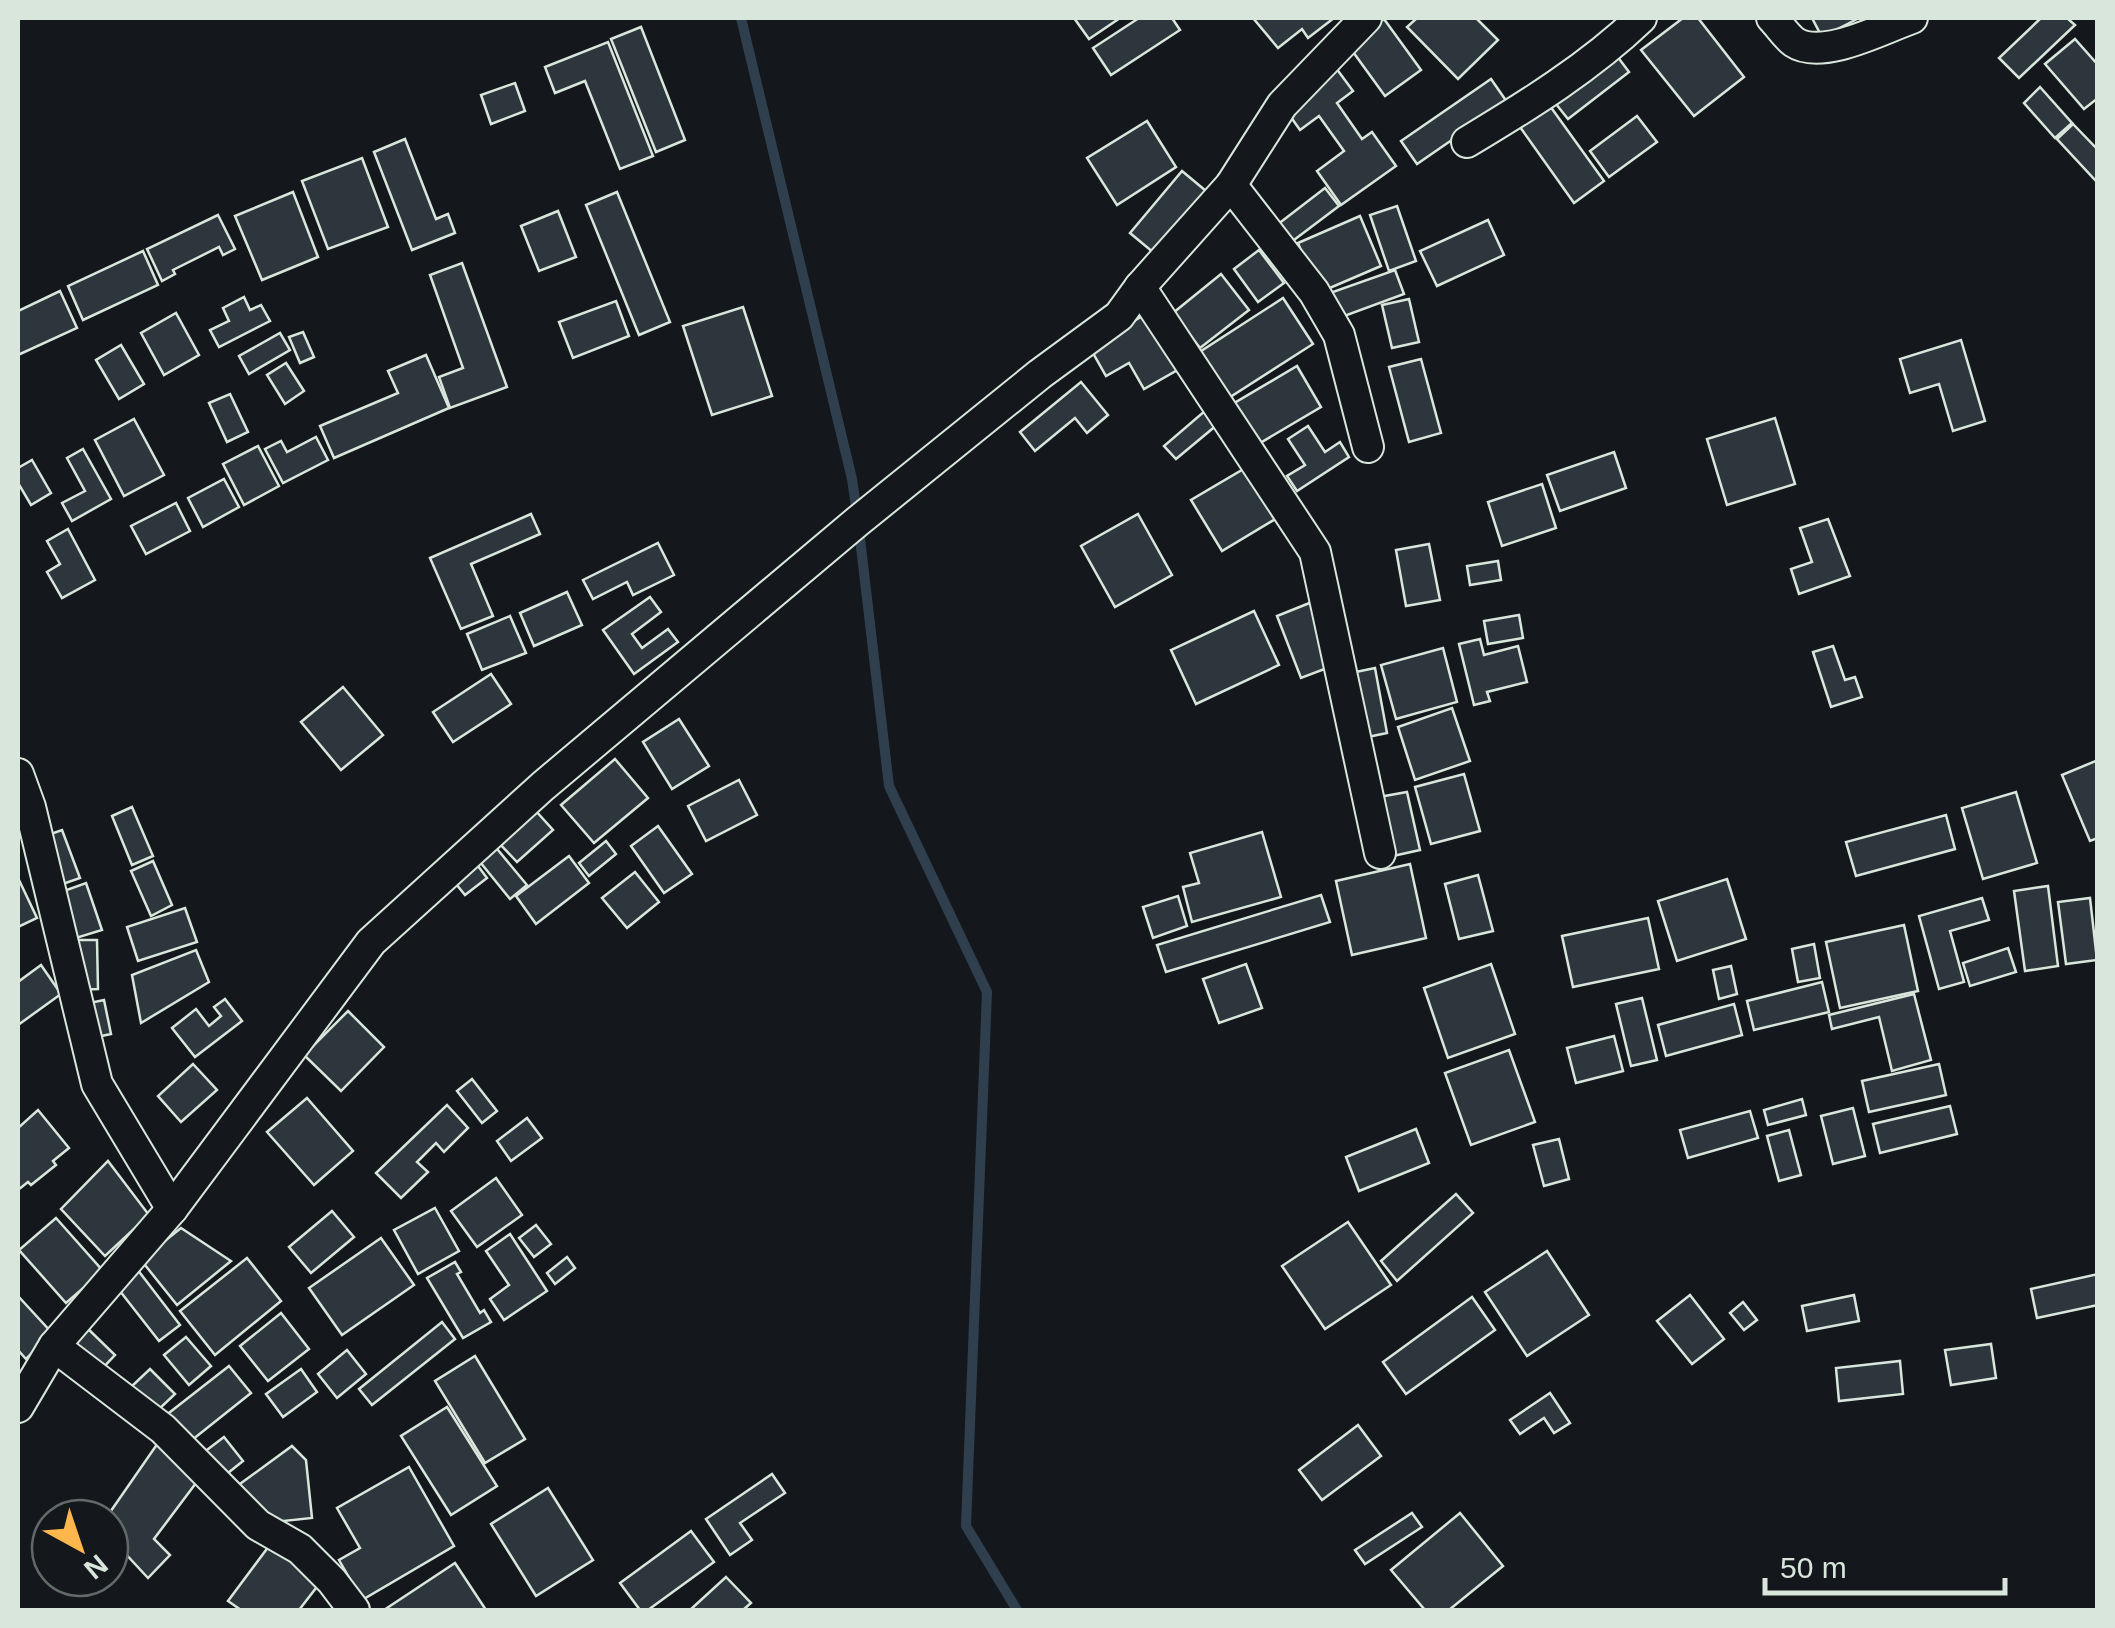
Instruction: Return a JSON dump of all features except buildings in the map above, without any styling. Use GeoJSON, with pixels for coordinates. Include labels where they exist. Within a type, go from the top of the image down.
{"type":"FeatureCollection","features":[{"type":"Feature","properties":{"kind":"street"},"geometry":{"type":"LineString","coordinates":[[18,1407],[54,1346],[172,1209],[371,942],[543,786],[828,546],[1040,374],[1119,316],[1231,185],[1282,105],[1366,18]]}},
{"type":"Feature","properties":{"kind":"street"},"geometry":{"type":"LineString","coordinates":[[1467,142],[1532,103],[1641,18]]}},
{"type":"Feature","properties":{"kind":"street"},"geometry":{"type":"LineString","coordinates":[[1772,18],[1794,42],[1820,48],[1831,48],[1912,18]]}},
{"type":"Feature","properties":{"kind":"street"},"geometry":{"type":"LineString","coordinates":[[1231,185],[1314,292],[1339,335],[1368,446]]}},
{"type":"Feature","properties":{"kind":"street"},"geometry":{"type":"LineString","coordinates":[[1140,287],[1315,552],[1380,854]]}},
{"type":"Feature","properties":{"kind":"street"},"geometry":{"type":"LineString","coordinates":[[18,774],[30,807],[96,1084],[172,1209]]}},
{"type":"Feature","properties":{"kind":"street"},"geometry":{"type":"LineString","coordinates":[[54,1346],[163,1430],[258,1525],[300,1549],[354,1610]]}},
{"type":"Feature","properties":{"kind":"waterway"},"geometry":{"type":"LineString","coordinates":[[741,18],[857,513]]}},
{"type":"Feature","properties":{"kind":"waterway"},"geometry":{"type":"LineString","coordinates":[[859,530],[889,786],[987,992],[966,1526],[1017,1610]]}}]}
